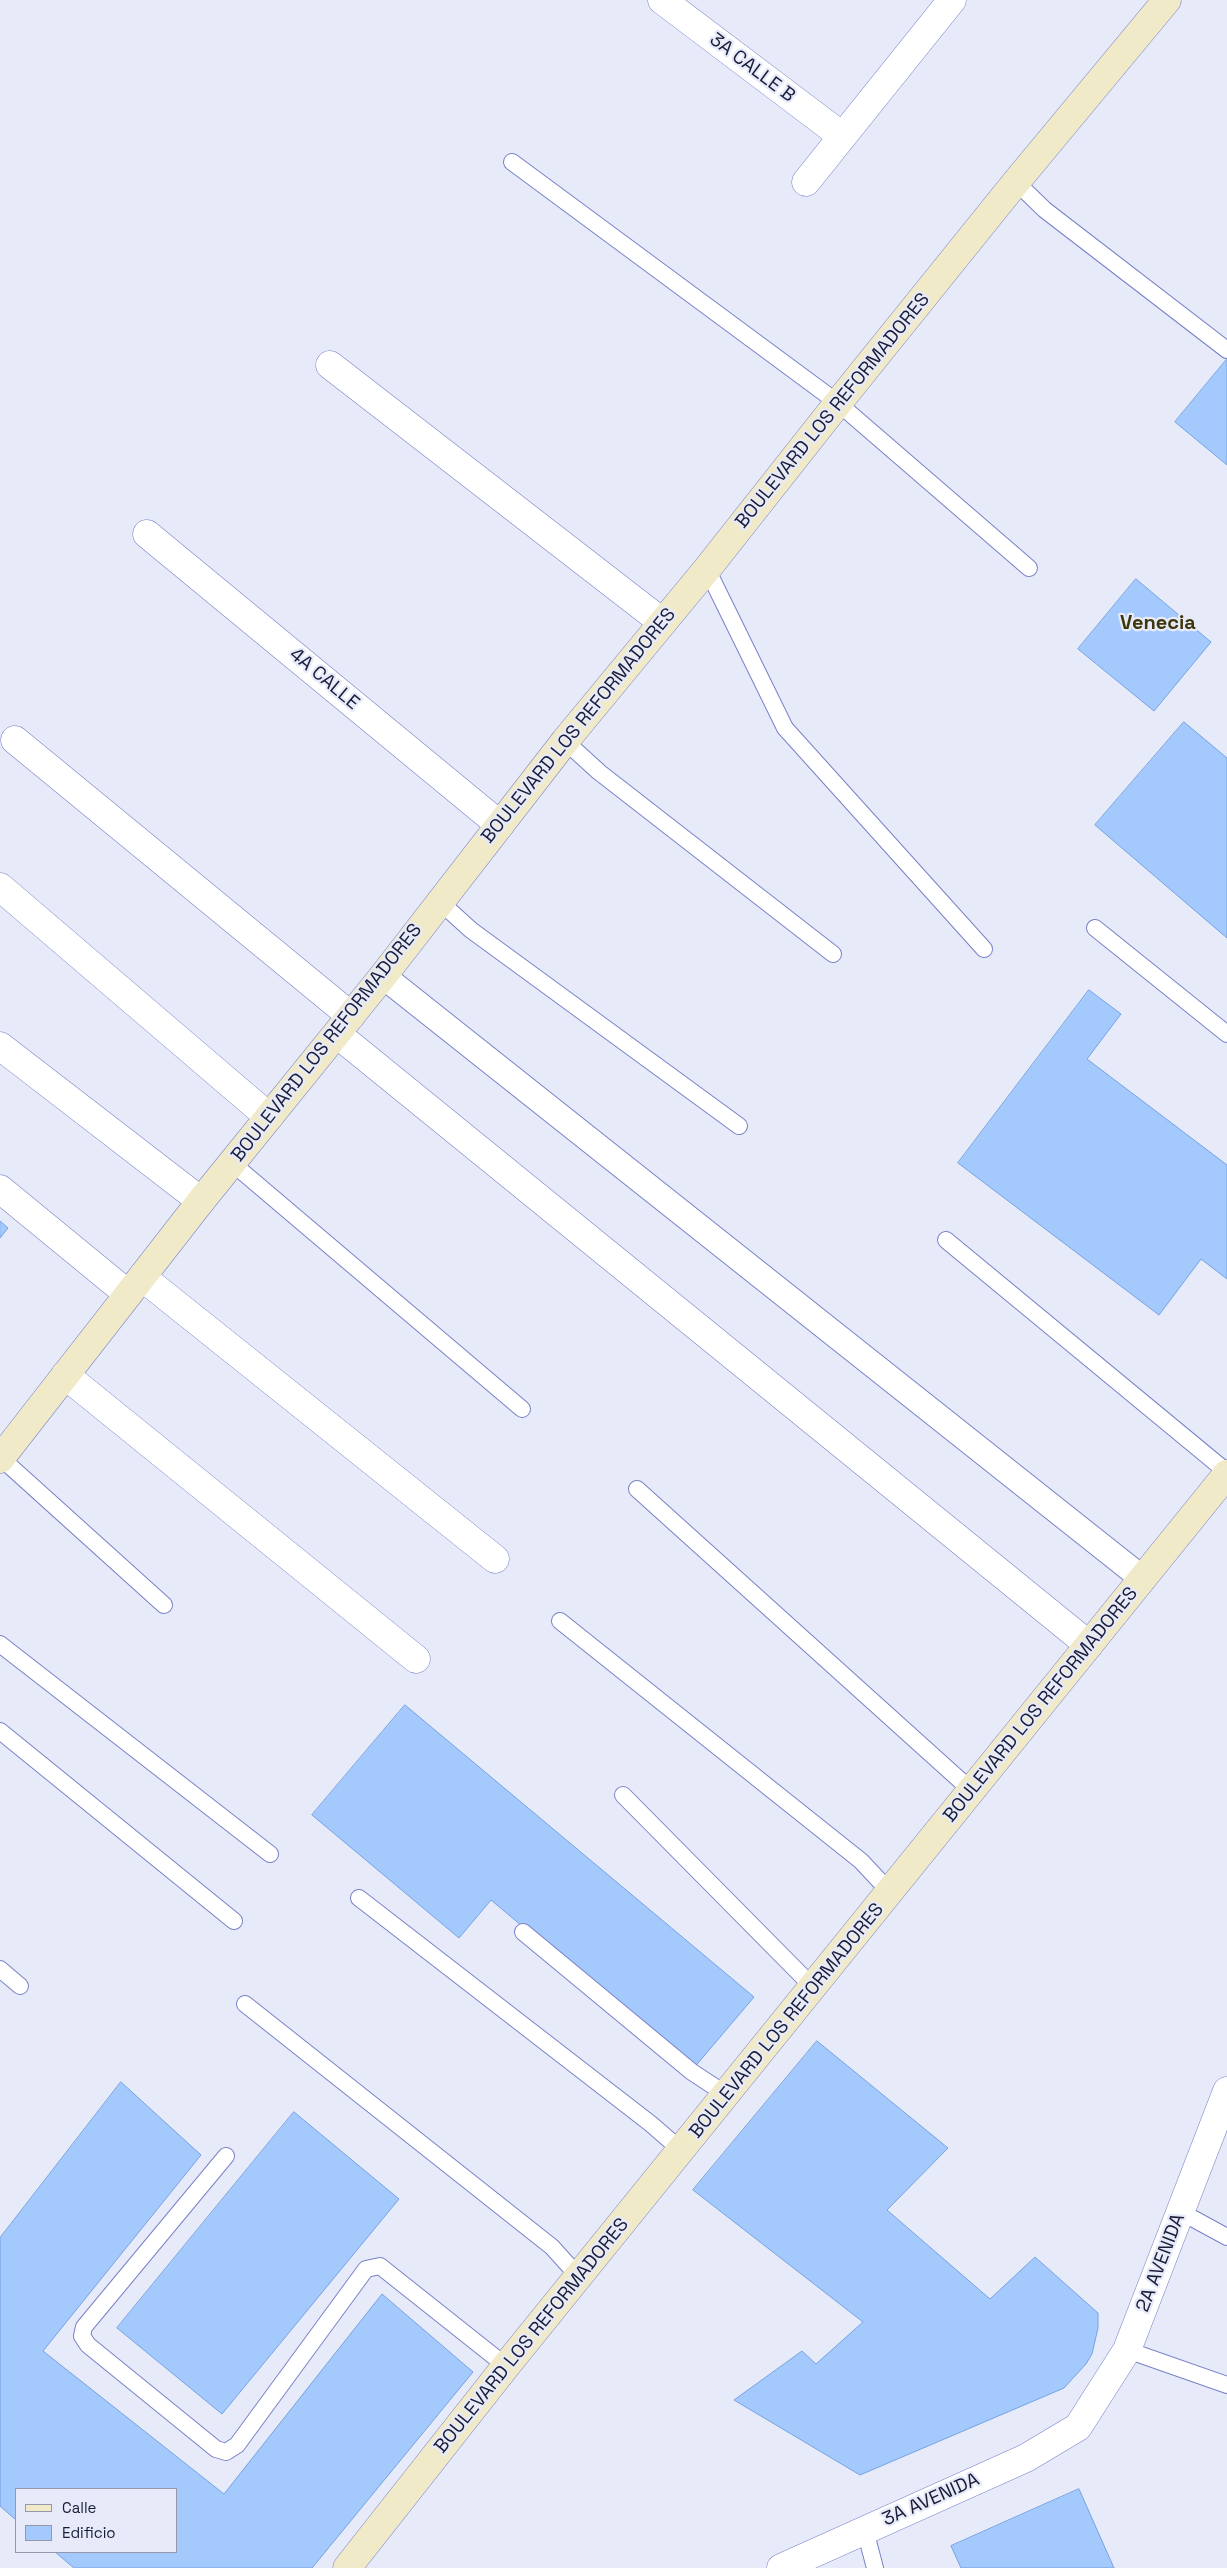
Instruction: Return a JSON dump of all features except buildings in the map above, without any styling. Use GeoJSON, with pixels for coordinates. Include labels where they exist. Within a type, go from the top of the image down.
{"type":"FeatureCollection","features":[{"type":"Feature","properties":{"kind":"main road","name":"BOULEVARD LOS REFORMADORES"},"geometry":{"type":"LineString","coordinates":[[1,1459],[135,1285],[383,976],[439,901],[565,741],[707,569],[1016,182],[1167,0]]}},
{"type":"Feature","properties":{"kind":"main road","name":"BOULEVARD LOS REFORMADORES"},"geometry":{"type":"LineString","coordinates":[[347,2568],[506,2366],[682,2151],[1227,1473]]}},
{"type":"Feature","properties":{"kind":"street","name":"3A CALLE B"},"geometry":{"type":"LineString","coordinates":[[662,0],[842,136]]}},
{"type":"Feature","properties":{"kind":"street"},"geometry":{"type":"LineString","coordinates":[[806,182],[952,0]]}},
{"type":"Feature","properties":{"kind":"street"},"geometry":{"type":"LineString","coordinates":[[330,365],[662,622]]}},
{"type":"Feature","properties":{"kind":"street","name":"4A CALLE"},"geometry":{"type":"LineString","coordinates":[[148,534],[500,825]]}},
{"type":"Feature","properties":{"kind":"street"},"geometry":{"type":"LineString","coordinates":[[15,740],[344,1025],[1089,1645]]}},
{"type":"Feature","properties":{"kind":"street"},"geometry":{"type":"LineString","coordinates":[[0,887],[269,1116]]}},
{"type":"Feature","properties":{"kind":"street"},"geometry":{"type":"LineString","coordinates":[[383,976],[1143,1579]]}},
{"type":"Feature","properties":{"kind":"street"},"geometry":{"type":"LineString","coordinates":[[0,1046],[201,1202]]}},
{"type":"Feature","properties":{"kind":"street"},"geometry":{"type":"LineString","coordinates":[[0,1189],[135,1285],[495,1559]]}},
{"type":"Feature","properties":{"kind":"street"},"geometry":{"type":"LineString","coordinates":[[65,1375],[416,1659]]}},
{"type":"Feature","properties":{"kind":"street","name":"2A AVENIDA"},"geometry":{"type":"LineString","coordinates":[[1078,2427],[1127,2350],[1227,2091]]}},
{"type":"Feature","properties":{"kind":"street","name":"3A AVENIDA"},"geometry":{"type":"LineString","coordinates":[[781,2568],[1026,2458],[1078,2427]]}},
{"type":"Feature","properties":{"kind":"lane"},"geometry":{"type":"LineString","coordinates":[[512,162],[838,403],[1029,568]]}},
{"type":"Feature","properties":{"kind":"lane"},"geometry":{"type":"LineString","coordinates":[[1016,182],[1045,210],[1227,350]]}},
{"type":"Feature","properties":{"kind":"lane"},"geometry":{"type":"LineString","coordinates":[[707,569],[785,728],[984,948]]}},
{"type":"Feature","properties":{"kind":"lane"},"geometry":{"type":"LineString","coordinates":[[565,741],[599,772],[833,954]]}},
{"type":"Feature","properties":{"kind":"lane"},"geometry":{"type":"LineString","coordinates":[[439,901],[471,930],[738,1126]]}},
{"type":"Feature","properties":{"kind":"lane"},"geometry":{"type":"LineString","coordinates":[[1095,928],[1227,1034]]}},
{"type":"Feature","properties":{"kind":"lane"},"geometry":{"type":"LineString","coordinates":[[232,1164],[522,1408]]}},
{"type":"Feature","properties":{"kind":"lane"},"geometry":{"type":"LineString","coordinates":[[946,1240],[1227,1473]]}},
{"type":"Feature","properties":{"kind":"lane"},"geometry":{"type":"LineString","coordinates":[[1,1459],[164,1605]]}},
{"type":"Feature","properties":{"kind":"lane"},"geometry":{"type":"LineString","coordinates":[[637,1489],[972,1790]]}},
{"type":"Feature","properties":{"kind":"lane"},"geometry":{"type":"LineString","coordinates":[[560,1621],[861,1861],[890,1892]]}},
{"type":"Feature","properties":{"kind":"lane"},"geometry":{"type":"LineString","coordinates":[[0,1644],[270,1854]]}},
{"type":"Feature","properties":{"kind":"lane"},"geometry":{"type":"LineString","coordinates":[[0,1731],[234,1921]]}},
{"type":"Feature","properties":{"kind":"lane"},"geometry":{"type":"LineString","coordinates":[[623,1795],[813,1987]]}},
{"type":"Feature","properties":{"kind":"lane"},"geometry":{"type":"LineString","coordinates":[[359,1898],[651,2124],[682,2151]]}},
{"type":"Feature","properties":{"kind":"lane"},"geometry":{"type":"LineString","coordinates":[[523,1932],[692,2072],[727,2095]]}},
{"type":"Feature","properties":{"kind":"lane"},"geometry":{"type":"LineString","coordinates":[[0,1969],[20,1986]]}},
{"type":"Feature","properties":{"kind":"lane"},"geometry":{"type":"LineString","coordinates":[[244,2004],[552,2247],[579,2277]]}},
{"type":"Feature","properties":{"kind":"lane"},"geometry":{"type":"LineString","coordinates":[[226,2156],[84,2327],[82,2336],[88,2345],[216,2449],[226,2452],[237,2445],[366,2269],[380,2266],[506,2366]]}},
{"type":"Feature","properties":{"kind":"lane"},"geometry":{"type":"LineString","coordinates":[[1181,2212],[1227,2237]]}},
{"type":"Feature","properties":{"kind":"lane"},"geometry":{"type":"LineString","coordinates":[[1127,2350],[1227,2385]]}},
{"type":"Feature","properties":{"kind":"lane"},"geometry":{"type":"LineString","coordinates":[[865,2530],[875,2568]]}},
{"type":"Feature","properties":{"kind":"district","name":"Venecia"},"geometry":{"type":"Point","coordinates":[1158,624]}}]}
